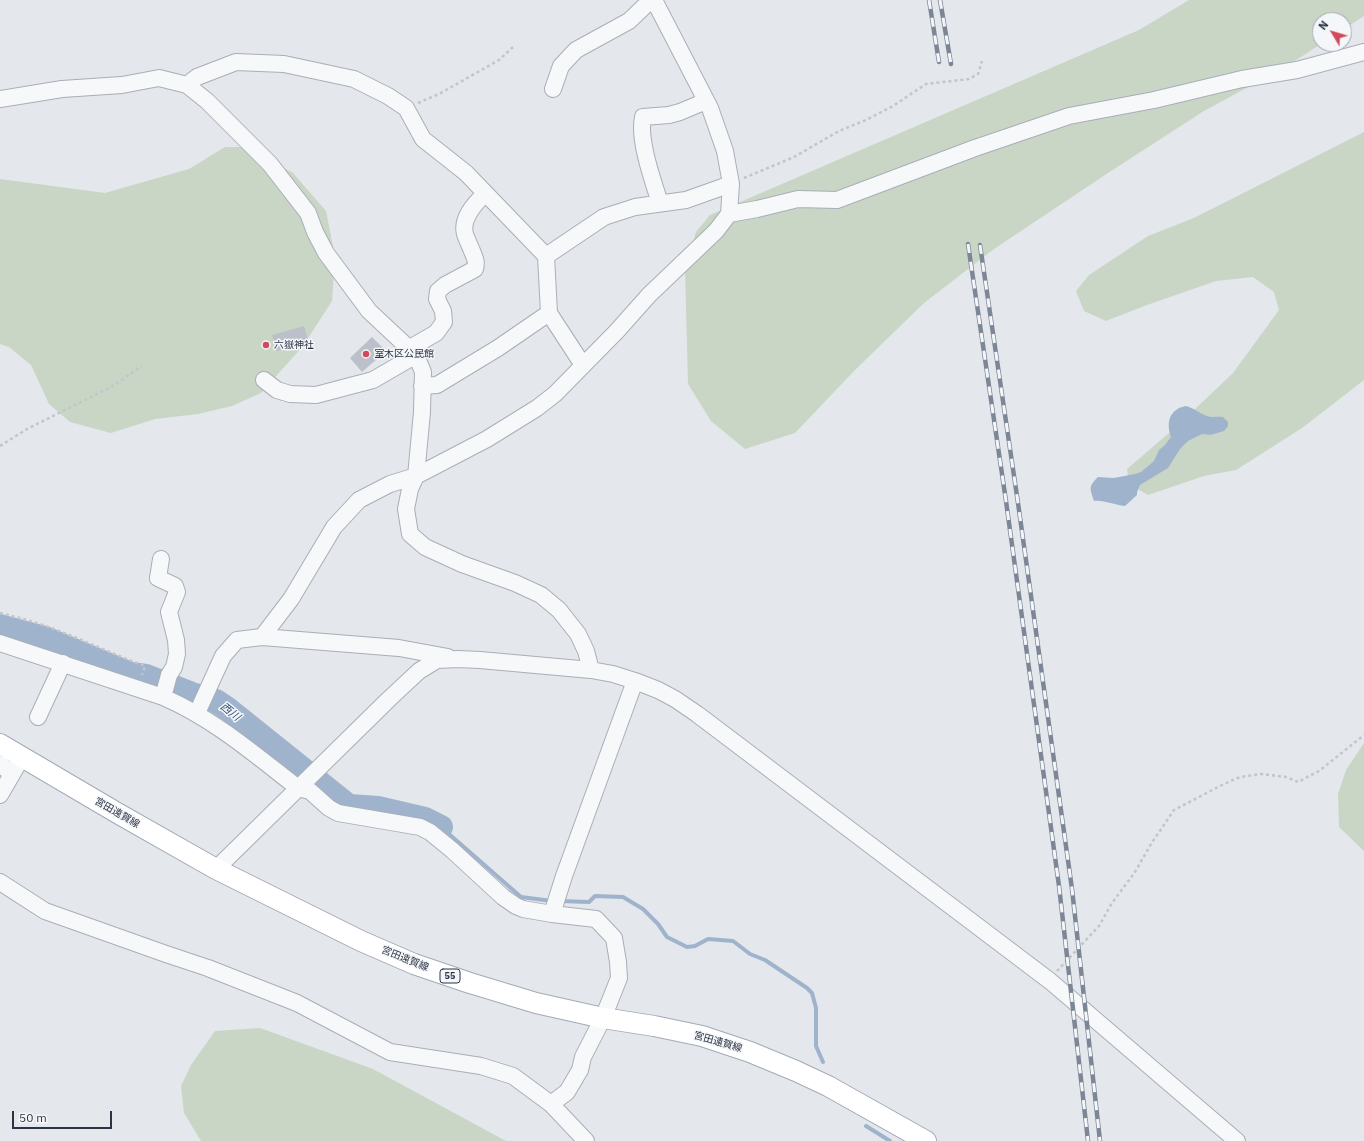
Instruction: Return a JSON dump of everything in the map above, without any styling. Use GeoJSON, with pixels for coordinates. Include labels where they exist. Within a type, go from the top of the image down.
{"type":"FeatureCollection","features":[{"type":"Feature","properties":{"kind":"main road","name":"宮田遠賀線"},"geometry":{"type":"LineString","coordinates":[[0,744],[11,765],[119,814],[216,869],[361,941],[414,964],[536,1003],[603,1018],[654,1026],[702,1036],[750,1052],[828,1086],[926,1141]]}},
{"type":"Feature","properties":{"kind":"street"},"geometry":{"type":"LineString","coordinates":[[262,637],[291,599],[334,527],[359,500],[390,484],[416,476],[487,439],[537,408],[555,394],[617,331],[649,295],[716,231],[729,214],[731,184],[725,151],[710,108],[652,0],[630,21],[576,50],[561,66],[553,89]]}},
{"type":"Feature","properties":{"kind":"street"},"geometry":{"type":"LineString","coordinates":[[729,214],[798,200],[836,200],[975,148],[1069,116],[1154,100],[1242,79],[1297,70],[1364,52]]}},
{"type":"Feature","properties":{"kind":"street"},"geometry":{"type":"LineString","coordinates":[[187,85],[197,77],[236,62],[284,64],[354,79],[388,96],[406,108],[423,139],[466,173],[546,256],[549,313],[579,359],[584,364]]}},
{"type":"Feature","properties":{"kind":"street"},"geometry":{"type":"LineString","coordinates":[[0,99],[62,89],[122,85],[159,78],[187,85],[207,101],[270,164],[308,213],[315,232],[326,254],[369,311],[413,352],[423,372],[422,412],[416,476],[410,489],[406,510],[410,534],[425,547],[462,564],[515,583],[541,595],[559,610],[578,634],[586,651],[591,670]]}},
{"type":"Feature","properties":{"kind":"street"},"geometry":{"type":"LineString","coordinates":[[660,203],[646,151],[641,125],[643,117],[668,115],[680,112],[706,100]]}},
{"type":"Feature","properties":{"kind":"street"},"geometry":{"type":"LineString","coordinates":[[546,256],[604,217],[635,207],[686,200],[731,184]]}},
{"type":"Feature","properties":{"kind":"street"},"geometry":{"type":"LineString","coordinates":[[264,380],[277,390],[290,394],[316,394],[373,380],[413,352],[436,333],[444,322],[444,311],[438,299],[438,291],[445,285],[475,269],[477,263],[465,232],[466,220],[471,209],[485,194]]}},
{"type":"Feature","properties":{"kind":"street"},"geometry":{"type":"LineString","coordinates":[[422,386],[437,385],[498,348],[549,313]]}},
{"type":"Feature","properties":{"kind":"street"},"geometry":{"type":"LineString","coordinates":[[161,559],[158,578],[175,586],[177,592],[169,612],[176,640],[177,654],[174,667],[169,675],[162,696]]}},
{"type":"Feature","properties":{"kind":"street"},"geometry":{"type":"LineString","coordinates":[[197,713],[224,656],[237,640],[262,637],[398,648],[458,659],[591,670],[635,680],[675,699],[697,714],[1050,981],[1237,1141]]}},
{"type":"Feature","properties":{"kind":"street"},"geometry":{"type":"LineString","coordinates":[[0,643],[162,696],[197,713],[220,727],[298,788],[310,791],[329,808],[338,812],[420,827],[430,832],[452,850],[502,897],[516,906],[523,909],[552,914],[596,919],[614,938],[619,978],[603,1018],[583,1057],[580,1070],[567,1092],[551,1104]]}},
{"type":"Feature","properties":{"kind":"street"},"geometry":{"type":"LineString","coordinates":[[216,869],[419,671],[437,660],[458,659]]}},
{"type":"Feature","properties":{"kind":"street"},"geometry":{"type":"LineString","coordinates":[[38,717],[63,663]]}},
{"type":"Feature","properties":{"kind":"street"},"geometry":{"type":"LineString","coordinates":[[552,914],[564,876],[635,680]]}},
{"type":"Feature","properties":{"kind":"street"},"geometry":{"type":"LineString","coordinates":[[0,795],[11,765]]}},
{"type":"Feature","properties":{"kind":"street"},"geometry":{"type":"LineString","coordinates":[[0,882],[45,910],[208,968],[297,1003],[390,1052],[481,1066],[513,1076],[551,1104],[586,1141]]}},
{"type":"Feature","properties":{"kind":"path"},"geometry":{"type":"LineString","coordinates":[[406,108],[439,94],[492,64],[499,60],[513,47]]}},
{"type":"Feature","properties":{"kind":"path"},"geometry":{"type":"LineString","coordinates":[[731,184],[794,157],[839,131],[866,120],[893,106],[926,84],[969,79],[978,74],[982,61]]}},
{"type":"Feature","properties":{"kind":"path"},"geometry":{"type":"LineString","coordinates":[[0,446],[27,429],[111,387],[142,366]]}},
{"type":"Feature","properties":{"kind":"path"},"geometry":{"type":"LineString","coordinates":[[0,613],[58,630],[101,648],[111,654],[145,666]]}},
{"type":"Feature","properties":{"kind":"path"},"geometry":{"type":"LineString","coordinates":[[1050,981],[1056,972],[1099,926],[1174,810],[1240,777],[1261,774],[1286,777],[1298,782],[1318,771],[1364,735]]}},
{"type":"Feature","properties":{"kind":"green space"},"geometry":{"type":"Polygon","coordinates":[[[1189,0],[1364,0],[1364,16],[1352,24],[1352,12],[1312,12],[1312,50],[1287,66],[1204,111],[994,249],[924,303],[855,370],[795,433],[745,449],[711,421],[688,384],[685,269],[696,232],[710,215],[1139,30],[1189,0]]]}},
{"type":"Feature","properties":{"kind":"green space"},"geometry":{"type":"Polygon","coordinates":[[[1364,132],[1364,380],[1302,428],[1236,470],[1204,476],[1148,495],[1129,484],[1127,469],[1176,427],[1233,373],[1279,310],[1274,292],[1253,277],[1216,281],[1106,321],[1084,311],[1076,291],[1089,275],[1148,236],[1194,218],[1364,132]]]}},
{"type":"Feature","properties":{"kind":"green space"},"geometry":{"type":"Polygon","coordinates":[[[225,147],[246,147],[293,173],[326,211],[335,257],[332,301],[303,346],[261,393],[232,406],[198,414],[155,419],[111,433],[70,422],[49,404],[31,365],[9,347],[0,344],[0,179],[105,193],[189,169],[225,147]]]}},
{"type":"Feature","properties":{"kind":"green space"},"geometry":{"type":"Polygon","coordinates":[[[1364,743],[1364,851],[1339,827],[1338,794],[1346,770],[1364,743]]]}},
{"type":"Feature","properties":{"kind":"green space"},"geometry":{"type":"Polygon","coordinates":[[[260,1028],[373,1069],[506,1141],[201,1141],[184,1113],[181,1086],[191,1065],[215,1031],[260,1028]]]}},
{"type":"Feature","properties":{"kind":"water"},"geometry":{"type":"Polygon","coordinates":[[[1186,406],[1209,417],[1223,417],[1228,422],[1228,426],[1224,431],[1210,435],[1202,434],[1188,441],[1180,449],[1168,468],[1140,485],[1137,495],[1125,506],[1102,501],[1094,501],[1091,486],[1098,477],[1114,478],[1135,474],[1141,472],[1154,461],[1159,450],[1171,437],[1169,422],[1172,413],[1186,406]]]}},
{"type":"Feature","properties":{"kind":"building"},"geometry":{"type":"Polygon","coordinates":[[[304,326],[308,340],[277,351],[272,335],[304,326]]]}},
{"type":"Feature","properties":{"kind":"building"},"geometry":{"type":"Polygon","coordinates":[[[372,337],[386,351],[362,372],[350,358],[372,337]]]}},
{"type":"Feature","properties":{"kind":"waterway","name":"西川"},"geometry":{"type":"LineString","coordinates":[[0,626],[45,638],[131,674],[146,676],[192,694],[216,701],[349,806],[378,808],[425,819],[441,827]]}},
{"type":"Feature","properties":{"kind":"waterway"},"geometry":{"type":"LineString","coordinates":[[441,827],[521,897],[552,901]]}},
{"type":"Feature","properties":{"kind":"waterway"},"geometry":{"type":"LineString","coordinates":[[560,901],[589,902],[595,896],[623,897],[643,909],[658,924],[667,937],[687,947],[695,946],[708,939],[733,941],[750,954],[765,960],[807,988],[812,993],[816,1008],[816,1046],[823,1062]]}},
{"type":"Feature","properties":{"kind":"waterway"},"geometry":{"type":"LineString","coordinates":[[866,1126],[890,1141]]}},
{"type":"Feature","properties":{"kind":"railway"},"geometry":{"type":"LineString","coordinates":[[929,0],[939,62]]}},
{"type":"Feature","properties":{"kind":"railway"},"geometry":{"type":"LineString","coordinates":[[940,0],[951,64]]}},
{"type":"Feature","properties":{"kind":"railway"},"geometry":{"type":"LineString","coordinates":[[968,244],[1006,501],[1059,886],[1088,1141]]}},
{"type":"Feature","properties":{"kind":"railway"},"geometry":{"type":"LineString","coordinates":[[980,245],[1072,889],[1100,1141]]}},
{"type":"Feature","properties":{"kind":"place","name":"六嶽神社"},"geometry":{"type":"Point","coordinates":[266,345]}},
{"type":"Feature","properties":{"kind":"place","name":"室木区公民館"},"geometry":{"type":"Point","coordinates":[366,354]}}]}
